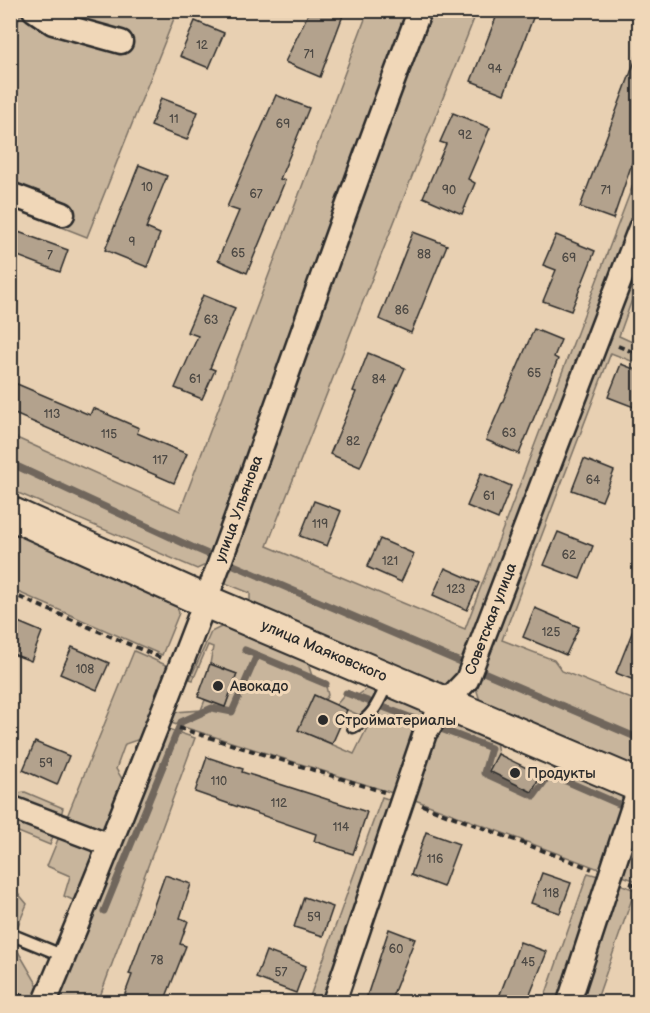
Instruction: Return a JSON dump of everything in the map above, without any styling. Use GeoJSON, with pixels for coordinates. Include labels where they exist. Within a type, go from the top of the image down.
{"type":"FeatureCollection","features":[{"type":"Feature","properties":{"kind":"main road","name":"улица Маяковского"},"geometry":{"type":"LineString","coordinates":[[10,513],[205,601],[639,786]]}},
{"type":"Feature","properties":{"kind":"street"},"geometry":{"type":"LineString","coordinates":[[34,10],[53,23],[121,42]]}},
{"type":"Feature","properties":{"kind":"street","name":"улица Ульянова"},"geometry":{"type":"LineString","coordinates":[[45,1002],[110,845],[205,601],[294,357],[339,223],[420,10]]}},
{"type":"Feature","properties":{"kind":"street"},"geometry":{"type":"LineString","coordinates":[[10,194],[63,214]]}},
{"type":"Feature","properties":{"kind":"street","name":"Советская улица"},"geometry":{"type":"LineString","coordinates":[[334,1002],[425,733],[446,702],[467,680],[639,228]]}},
{"type":"Feature","properties":{"kind":"street"},"geometry":{"type":"LineString","coordinates":[[569,1002],[632,837],[639,786]]}},
{"type":"Feature","properties":{"kind":"street"},"geometry":{"type":"LineString","coordinates":[[10,807],[110,845]]}},
{"type":"Feature","properties":{"kind":"lane"},"geometry":{"type":"LineString","coordinates":[[353,727],[364,722],[374,711],[390,679]]}},
{"type":"Feature","properties":{"kind":"lane"},"geometry":{"type":"LineString","coordinates":[[10,934],[64,956]]}},
{"type":"Feature","properties":{"kind":"lane"},"geometry":{"type":"LineString","coordinates":[[10,997],[24,1002]]}},
{"type":"Feature","properties":{"kind":"path"},"geometry":{"type":"LineString","coordinates":[[10,593],[132,646]]}},
{"type":"Feature","properties":{"kind":"shaded area"},"geometry":{"type":"Polygon","coordinates":[[[14,11],[177,11],[87,237],[11,207],[10,41],[21,13],[14,11]]]}},
{"type":"Feature","properties":{"kind":"shaded area"},"geometry":{"type":"Polygon","coordinates":[[[368,11],[408,11],[333,210],[208,564],[197,569],[11,490],[10,435],[180,511],[368,11]]]}},
{"type":"Feature","properties":{"kind":"shaded area"},"geometry":{"type":"Polygon","coordinates":[[[433,11],[477,11],[267,546],[465,629],[639,169],[639,202],[592,333],[458,676],[439,689],[250,606],[250,593],[225,583],[223,574],[300,376],[351,225],[433,11]]]}},
{"type":"Feature","properties":{"kind":"shaded area"},"geometry":{"type":"Polygon","coordinates":[[[639,248],[639,280],[619,336],[639,345],[639,364],[611,353],[502,640],[554,660],[562,671],[639,702],[639,758],[629,767],[481,704],[476,688],[478,665],[639,248]]]}},
{"type":"Feature","properties":{"kind":"shaded area"},"geometry":{"type":"Polygon","coordinates":[[[11,522],[176,603],[179,613],[162,655],[11,589],[11,522]]]}},
{"type":"Feature","properties":{"kind":"shaded area"},"geometry":{"type":"Polygon","coordinates":[[[227,624],[305,654],[312,676],[325,682],[328,695],[325,700],[314,695],[299,730],[354,754],[367,728],[365,724],[381,710],[392,693],[432,707],[399,795],[171,723],[175,712],[201,710],[205,700],[225,707],[237,674],[210,664],[213,647],[208,645],[193,680],[190,679],[211,632],[227,624]]]}},
{"type":"Feature","properties":{"kind":"shaded area"},"geometry":{"type":"Polygon","coordinates":[[[134,651],[168,666],[140,739],[125,744],[116,769],[124,782],[104,837],[64,824],[134,651]]]}},
{"type":"Feature","properties":{"kind":"shaded area"},"geometry":{"type":"Polygon","coordinates":[[[376,683],[373,702],[361,716],[336,705],[348,691],[358,695],[376,683]]]}},
{"type":"Feature","properties":{"kind":"shaded area"},"geometry":{"type":"Polygon","coordinates":[[[447,714],[495,734],[498,754],[490,772],[532,792],[541,775],[563,765],[628,792],[607,872],[407,797],[447,714]]]}},
{"type":"Feature","properties":{"kind":"shaded area"},"geometry":{"type":"Polygon","coordinates":[[[168,729],[195,738],[98,1002],[55,1002],[168,729]]]}},
{"type":"Feature","properties":{"kind":"shaded area"},"geometry":{"type":"Polygon","coordinates":[[[25,792],[63,808],[59,822],[11,803],[10,794],[25,792]]]}},
{"type":"Feature","properties":{"kind":"shaded area"},"geometry":{"type":"Polygon","coordinates":[[[382,797],[397,802],[327,1002],[308,1002],[382,797]]]}},
{"type":"Feature","properties":{"kind":"shaded area"},"geometry":{"type":"Polygon","coordinates":[[[639,807],[639,882],[617,874],[639,807]]]}},
{"type":"Feature","properties":{"kind":"shaded area"},"geometry":{"type":"Polygon","coordinates":[[[11,809],[56,828],[50,845],[11,829],[11,809]]]}},
{"type":"Feature","properties":{"kind":"shaded area"},"geometry":{"type":"Polygon","coordinates":[[[61,832],[99,848],[77,902],[64,896],[70,876],[47,866],[61,832]]]}},
{"type":"Feature","properties":{"kind":"shaded area"},"geometry":{"type":"Polygon","coordinates":[[[588,873],[605,878],[563,1002],[543,1002],[588,873]]]}},
{"type":"Feature","properties":{"kind":"shaded area"},"geometry":{"type":"Polygon","coordinates":[[[615,882],[635,890],[596,1002],[574,1002],[615,882]]]}},
{"type":"Feature","properties":{"kind":"shaded area"},"geometry":{"type":"Polygon","coordinates":[[[17,892],[27,904],[17,928],[11,925],[11,908],[17,892]]]}},
{"type":"Feature","properties":{"kind":"shaded area"},"geometry":{"type":"Polygon","coordinates":[[[16,948],[40,989],[35,1002],[11,991],[11,965],[16,948]]]}},
{"type":"Feature","properties":{"kind":"building"},"geometry":{"type":"Polygon","coordinates":[[[310,10],[345,10],[320,77],[285,62],[310,10]]]}},
{"type":"Feature","properties":{"kind":"building"},"geometry":{"type":"Polygon","coordinates":[[[499,10],[536,10],[504,94],[471,81],[499,10]]]}},
{"type":"Feature","properties":{"kind":"building"},"geometry":{"type":"Polygon","coordinates":[[[195,21],[224,33],[209,68],[180,56],[195,21]]]}},
{"type":"Feature","properties":{"kind":"building"},"geometry":{"type":"Polygon","coordinates":[[[638,53],[639,143],[613,219],[580,207],[638,53]]]}},
{"type":"Feature","properties":{"kind":"building"},"geometry":{"type":"Polygon","coordinates":[[[276,95],[309,108],[280,179],[285,181],[247,273],[218,260],[239,211],[227,207],[276,95]]]}},
{"type":"Feature","properties":{"kind":"building"},"geometry":{"type":"Polygon","coordinates":[[[161,98],[198,112],[187,140],[151,126],[161,98]]]}},
{"type":"Feature","properties":{"kind":"building"},"geometry":{"type":"Polygon","coordinates":[[[453,113],[490,128],[468,179],[475,183],[462,214],[423,197],[446,144],[440,142],[453,113]]]}},
{"type":"Feature","properties":{"kind":"building"},"geometry":{"type":"Polygon","coordinates":[[[139,165],[167,176],[146,228],[160,234],[147,267],[105,250],[139,165]]]}},
{"type":"Feature","properties":{"kind":"building"},"geometry":{"type":"Polygon","coordinates":[[[10,229],[68,250],[60,272],[10,253],[10,229]]]}},
{"type":"Feature","properties":{"kind":"building"},"geometry":{"type":"Polygon","coordinates":[[[413,232],[447,245],[411,333],[379,319],[413,232]]]}},
{"type":"Feature","properties":{"kind":"building"},"geometry":{"type":"Polygon","coordinates":[[[556,235],[595,251],[571,311],[543,301],[556,270],[543,265],[556,235]]]}},
{"type":"Feature","properties":{"kind":"building"},"geometry":{"type":"Polygon","coordinates":[[[203,295],[235,308],[210,368],[215,370],[202,399],[175,388],[198,336],[187,332],[203,295]]]}},
{"type":"Feature","properties":{"kind":"building"},"geometry":{"type":"Polygon","coordinates":[[[534,329],[561,340],[554,357],[558,359],[519,454],[486,440],[534,329]]]}},
{"type":"Feature","properties":{"kind":"building"},"geometry":{"type":"Polygon","coordinates":[[[368,353],[405,368],[360,467],[330,454],[356,392],[353,391],[368,353]]]}},
{"type":"Feature","properties":{"kind":"building"},"geometry":{"type":"Polygon","coordinates":[[[621,364],[639,371],[639,409],[608,397],[621,364]]]}},
{"type":"Feature","properties":{"kind":"building"},"geometry":{"type":"Polygon","coordinates":[[[10,381],[90,415],[93,408],[139,428],[137,433],[187,454],[174,483],[10,412],[10,381]]]}},
{"type":"Feature","properties":{"kind":"building"},"geometry":{"type":"Polygon","coordinates":[[[584,459],[614,471],[602,501],[572,490],[584,459]]]}},
{"type":"Feature","properties":{"kind":"building"},"geometry":{"type":"Polygon","coordinates":[[[481,473],[511,486],[498,519],[467,506],[481,473]]]}},
{"type":"Feature","properties":{"kind":"building"},"geometry":{"type":"Polygon","coordinates":[[[314,501],[341,511],[327,546],[300,536],[314,501]]]}},
{"type":"Feature","properties":{"kind":"building"},"geometry":{"type":"Polygon","coordinates":[[[558,532],[593,546],[580,579],[544,565],[558,532]]]}},
{"type":"Feature","properties":{"kind":"building"},"geometry":{"type":"Polygon","coordinates":[[[380,539],[414,554],[401,582],[367,567],[380,539]]]}},
{"type":"Feature","properties":{"kind":"building"},"geometry":{"type":"Polygon","coordinates":[[[445,568],[479,583],[467,610],[433,595],[445,568]]]}},
{"type":"Feature","properties":{"kind":"building"},"geometry":{"type":"Polygon","coordinates":[[[535,608],[579,627],[566,655],[523,637],[535,608]]]}},
{"type":"Feature","properties":{"kind":"building"},"geometry":{"type":"Polygon","coordinates":[[[639,615],[639,682],[616,673],[639,615]]]}},
{"type":"Feature","properties":{"kind":"building"},"geometry":{"type":"Polygon","coordinates":[[[18,622],[42,632],[31,661],[10,653],[10,640],[18,622]]]}},
{"type":"Feature","properties":{"kind":"building"},"geometry":{"type":"Polygon","coordinates":[[[72,647],[109,663],[97,690],[60,674],[72,647]]]}},
{"type":"Feature","properties":{"kind":"building","name":"Авокадо"},"geometry":{"type":"Polygon","coordinates":[[[210,664],[237,674],[225,707],[198,697],[210,664]]]}},
{"type":"Feature","properties":{"kind":"building","name":"Стройматериалы"},"geometry":{"type":"Polygon","coordinates":[[[314,695],[347,710],[332,744],[298,730],[314,695]]]}},
{"type":"Feature","properties":{"kind":"building"},"geometry":{"type":"Polygon","coordinates":[[[35,742],[69,756],[57,785],[23,770],[35,742]]]}},
{"type":"Feature","properties":{"kind":"building","name":"Продукты"},"geometry":{"type":"Polygon","coordinates":[[[498,754],[541,775],[532,792],[489,771],[498,754]]]}},
{"type":"Feature","properties":{"kind":"building"},"geometry":{"type":"Polygon","coordinates":[[[207,757],[243,769],[242,772],[367,812],[353,854],[314,841],[316,834],[195,792],[207,757]]]}},
{"type":"Feature","properties":{"kind":"building"},"geometry":{"type":"Polygon","coordinates":[[[426,832],[459,844],[443,887],[411,875],[426,832]]]}},
{"type":"Feature","properties":{"kind":"building"},"geometry":{"type":"Polygon","coordinates":[[[542,873],[571,883],[560,913],[531,903],[542,873]]]}},
{"type":"Feature","properties":{"kind":"building"},"geometry":{"type":"Polygon","coordinates":[[[165,875],[191,884],[180,918],[188,921],[180,944],[186,946],[164,1002],[122,1002],[132,975],[129,974],[165,875]]]}},
{"type":"Feature","properties":{"kind":"building"},"geometry":{"type":"Polygon","coordinates":[[[304,897],[333,907],[323,936],[294,927],[304,897]]]}},
{"type":"Feature","properties":{"kind":"building"},"geometry":{"type":"Polygon","coordinates":[[[389,929],[415,939],[390,1002],[365,1002],[389,929]]]}},
{"type":"Feature","properties":{"kind":"building"},"geometry":{"type":"Polygon","coordinates":[[[520,942],[547,952],[527,1002],[497,1002],[520,942]]]}},
{"type":"Feature","properties":{"kind":"building"},"geometry":{"type":"Polygon","coordinates":[[[266,951],[306,966],[296,993],[256,978],[266,951]]]}},
{"type":"Feature","properties":{"kind":"waterway"},"geometry":{"type":"LineString","coordinates":[[10,463],[194,548],[640,739]]}},
{"type":"Feature","properties":{"kind":"waterway"},"geometry":{"type":"LineString","coordinates":[[245,650],[326,684]]}},
{"type":"Feature","properties":{"kind":"waterway"},"geometry":{"type":"LineString","coordinates":[[104,911],[181,722],[212,708],[232,712],[257,655]]}},
{"type":"Feature","properties":{"kind":"waterway"},"geometry":{"type":"LineString","coordinates":[[346,693],[373,703]]}},
{"type":"Feature","properties":{"kind":"waterway"},"geometry":{"type":"LineString","coordinates":[[383,707],[491,748],[484,773],[534,796],[550,774],[628,808]]}},
{"type":"Feature","properties":{"kind":"place","name":"Авокадо"},"geometry":{"type":"Point","coordinates":[218,686]}},
{"type":"Feature","properties":{"kind":"place","name":"Стройматериалы"},"geometry":{"type":"Point","coordinates":[323,720]}},
{"type":"Feature","properties":{"kind":"place","name":"Продукты"},"geometry":{"type":"Point","coordinates":[515,773]}}]}
